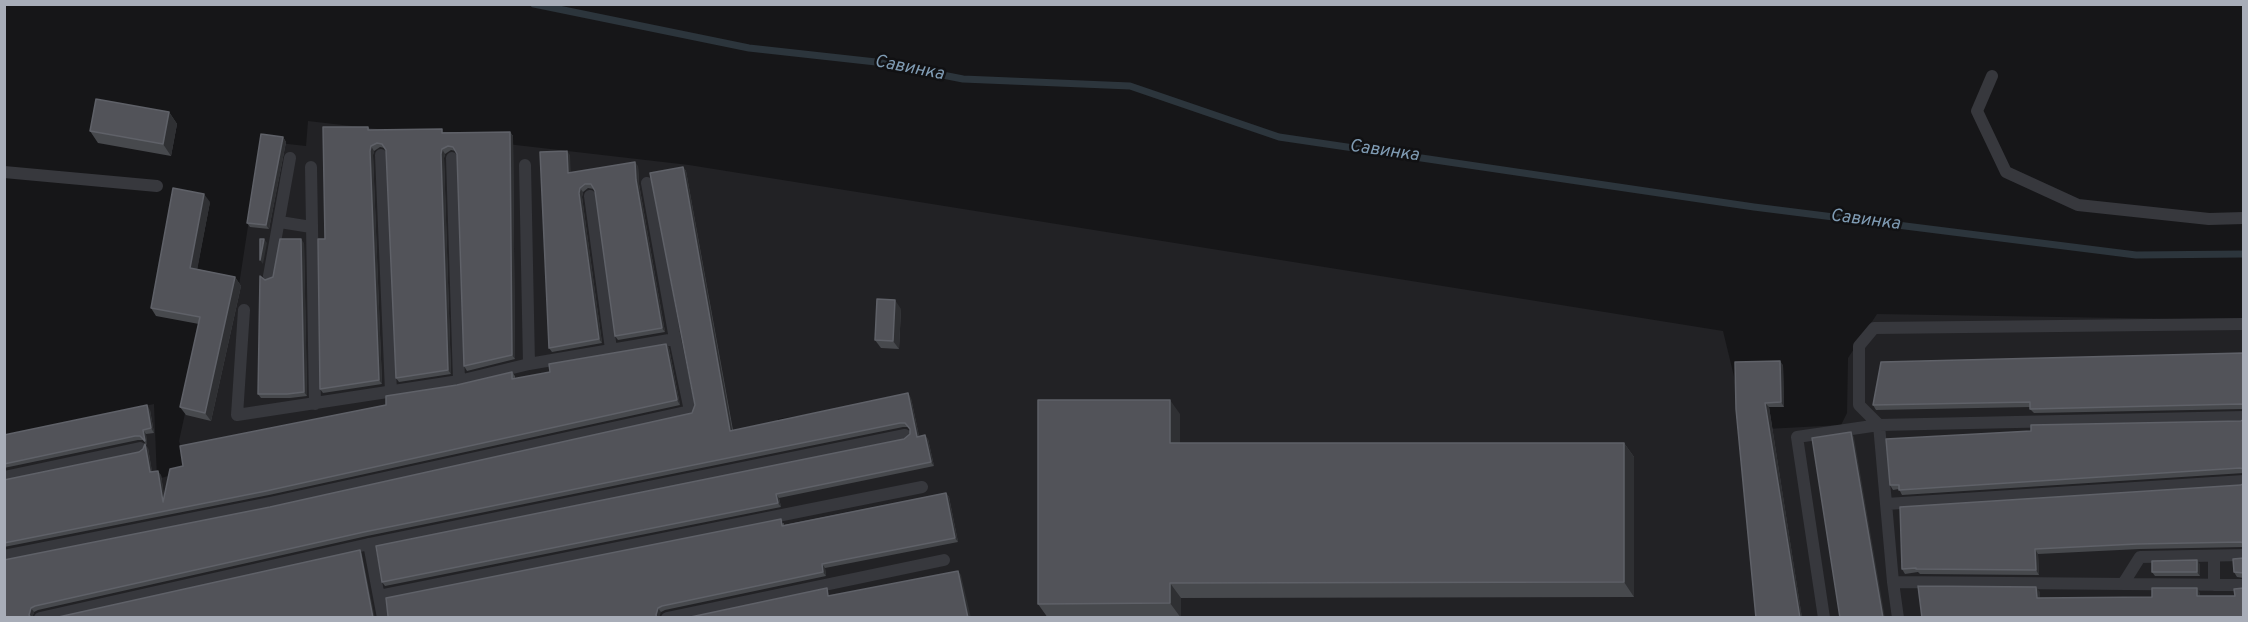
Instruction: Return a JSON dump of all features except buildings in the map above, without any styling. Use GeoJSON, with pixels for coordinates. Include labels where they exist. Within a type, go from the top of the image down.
{"type":"FeatureCollection","features":[{"type":"Feature","properties":{"kind":"lane"},"geometry":{"type":"LineString","coordinates":[[1992,76],[1977,111],[2006,172],[2078,205],[2209,219],[2244,218]]}},
{"type":"Feature","properties":{"kind":"lane"},"geometry":{"type":"LineString","coordinates":[[381,155],[391,392]]}},
{"type":"Feature","properties":{"kind":"lane"},"geometry":{"type":"LineString","coordinates":[[269,276],[290,158]]}},
{"type":"Feature","properties":{"kind":"lane"},"geometry":{"type":"LineString","coordinates":[[452,158],[459,381]]}},
{"type":"Feature","properties":{"kind":"lane"},"geometry":{"type":"LineString","coordinates":[[525,165],[529,364]]}},
{"type":"Feature","properties":{"kind":"lane"},"geometry":{"type":"LineString","coordinates":[[311,167],[315,404]]}},
{"type":"Feature","properties":{"kind":"lane"},"geometry":{"type":"LineString","coordinates":[[4,172],[157,186]]}},
{"type":"Feature","properties":{"kind":"lane"},"geometry":{"type":"LineString","coordinates":[[4,556],[271,502],[690,411],[647,183]]}},
{"type":"Feature","properties":{"kind":"lane"},"geometry":{"type":"LineString","coordinates":[[590,196],[611,349]]}},
{"type":"Feature","properties":{"kind":"lane"},"geometry":{"type":"LineString","coordinates":[[280,222],[311,227]]}},
{"type":"Feature","properties":{"kind":"lane"},"geometry":{"type":"LineString","coordinates":[[244,310],[237,415],[459,381],[529,364],[675,339]]}},
{"type":"Feature","properties":{"kind":"lane"},"geometry":{"type":"LineString","coordinates":[[1898,618],[1880,425],[1859,405],[1859,346],[1874,328],[2244,324]]}},
{"type":"Feature","properties":{"kind":"lane"},"geometry":{"type":"LineString","coordinates":[[1824,618],[1797,438],[1880,425],[2244,417]]}},
{"type":"Feature","properties":{"kind":"lane"},"geometry":{"type":"LineString","coordinates":[[40,618],[369,544],[904,435]]}},
{"type":"Feature","properties":{"kind":"lane"},"geometry":{"type":"LineString","coordinates":[[4,477],[140,448]]}},
{"type":"Feature","properties":{"kind":"lane"},"geometry":{"type":"LineString","coordinates":[[1886,504],[2244,481]]}},
{"type":"Feature","properties":{"kind":"lane"},"geometry":{"type":"LineString","coordinates":[[379,596],[922,487]]}},
{"type":"Feature","properties":{"kind":"lane"},"geometry":{"type":"LineString","coordinates":[[369,544],[383,618]]}},
{"type":"Feature","properties":{"kind":"lane"},"geometry":{"type":"LineString","coordinates":[[2122,584],[2139,557],[2244,555]]}},
{"type":"Feature","properties":{"kind":"lane"},"geometry":{"type":"LineString","coordinates":[[2214,556],[2214,585]]}},
{"type":"Feature","properties":{"kind":"lane"},"geometry":{"type":"LineString","coordinates":[[667,618],[944,561]]}},
{"type":"Feature","properties":{"kind":"lane"},"geometry":{"type":"LineString","coordinates":[[1893,582],[2244,585]]}},
{"type":"Feature","properties":{"kind":"shaded area"},"geometry":{"type":"Polygon","coordinates":[[[308,121],[689,165],[1723,331],[1747,430],[1841,425],[1847,413],[1848,358],[1877,314],[2243,320],[2243,617],[5,617],[4,435],[154,404],[157,479],[187,471],[179,441],[213,285],[239,285],[261,141],[306,146],[308,121]],[[911,398],[778,420],[912,401],[911,398]]]}},
{"type":"Feature","properties":{"kind":"waterway","name":"Савинка"},"geometry":{"type":"LineString","coordinates":[[534,4],[749,48],[876,62],[963,79],[1130,86],[1279,137],[1754,207],[2136,255],[2244,254]]}}]}
